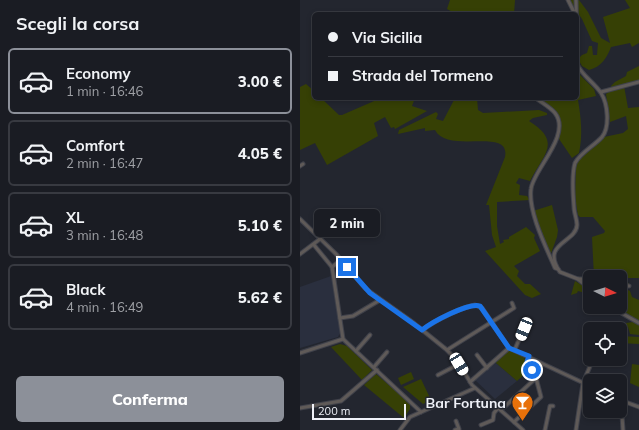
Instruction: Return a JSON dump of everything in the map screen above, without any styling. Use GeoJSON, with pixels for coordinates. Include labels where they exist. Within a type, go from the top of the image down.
{"type":"FeatureCollection","features":[{"type":"Feature","properties":{"kind":"street"},"geometry":{"type":"LineString","coordinates":[[568,0],[574,12]]}},
{"type":"Feature","properties":{"kind":"street"},"geometry":{"type":"LineString","coordinates":[[576,0],[577,12]]}},
{"type":"Feature","properties":{"kind":"street"},"geometry":{"type":"LineString","coordinates":[[558,269],[555,263],[556,249],[562,242],[571,236],[577,225],[574,207],[573,168],[575,163],[606,131],[606,114],[600,92],[584,75],[579,67]]}},
{"type":"Feature","properties":{"kind":"street"},"geometry":{"type":"LineString","coordinates":[[600,92],[639,82]]}},
{"type":"Feature","properties":{"kind":"street"},"geometry":{"type":"LineString","coordinates":[[539,100],[554,112],[557,117],[557,136],[549,156],[537,174],[531,188],[531,202],[554,268],[558,269],[567,276],[583,279]]}},
{"type":"Feature","properties":{"kind":"street"},"geometry":{"type":"LineString","coordinates":[[300,219],[341,260],[366,289],[447,350],[459,364],[475,388],[524,430]]}},
{"type":"Feature","properties":{"kind":"street"},"geometry":{"type":"LineString","coordinates":[[300,254],[320,239]]}},
{"type":"Feature","properties":{"kind":"street"},"geometry":{"type":"LineString","coordinates":[[314,245],[332,268],[343,339],[420,412]]}},
{"type":"Feature","properties":{"kind":"street"},"geometry":{"type":"LineString","coordinates":[[332,268],[341,260]]}},
{"type":"Feature","properties":{"kind":"street"},"geometry":{"type":"LineString","coordinates":[[578,279],[583,283]]}},
{"type":"Feature","properties":{"kind":"street"},"geometry":{"type":"LineString","coordinates":[[340,318],[353,316],[380,300]]}},
{"type":"Feature","properties":{"kind":"street"},"geometry":{"type":"LineString","coordinates":[[447,350],[514,308],[512,303]]}},
{"type":"Feature","properties":{"kind":"street"},"geometry":{"type":"LineString","coordinates":[[422,330],[430,324],[473,305],[482,308],[509,348],[516,349],[583,382],[576,430]]}},
{"type":"Feature","properties":{"kind":"street"},"geometry":{"type":"LineString","coordinates":[[623,314],[639,323]]}},
{"type":"Feature","properties":{"kind":"street"},"geometry":{"type":"LineString","coordinates":[[516,349],[528,319]]}},
{"type":"Feature","properties":{"kind":"street"},"geometry":{"type":"LineString","coordinates":[[356,351],[370,335]]}},
{"type":"Feature","properties":{"kind":"street"},"geometry":{"type":"LineString","coordinates":[[300,353],[343,339]]}},
{"type":"Feature","properties":{"kind":"street"},"geometry":{"type":"LineString","coordinates":[[470,382],[509,348]]}},
{"type":"Feature","properties":{"kind":"street"},"geometry":{"type":"LineString","coordinates":[[374,367],[387,352]]}},
{"type":"Feature","properties":{"kind":"street"},"geometry":{"type":"LineString","coordinates":[[477,355],[487,368]]}},
{"type":"Feature","properties":{"kind":"street"},"geometry":{"type":"LineString","coordinates":[[514,422],[541,398],[536,378],[527,362],[529,356]]}},
{"type":"Feature","properties":{"kind":"street"},"geometry":{"type":"LineString","coordinates":[[438,375],[459,364]]}},
{"type":"Feature","properties":{"kind":"street"},"geometry":{"type":"LineString","coordinates":[[300,408],[342,401],[377,370]]}},
{"type":"Feature","properties":{"kind":"street"},"geometry":{"type":"LineString","coordinates":[[481,425],[493,420],[494,413],[536,378]]}},
{"type":"Feature","properties":{"kind":"street"},"geometry":{"type":"LineString","coordinates":[[400,430],[410,417],[475,388]]}},
{"type":"Feature","properties":{"kind":"street"},"geometry":{"type":"LineString","coordinates":[[627,403],[639,407]]}},
{"type":"Feature","properties":{"kind":"street"},"geometry":{"type":"LineString","coordinates":[[545,430],[544,424],[550,406],[553,406]]}},
{"type":"Feature","properties":{"kind":"street"},"geometry":{"type":"LineString","coordinates":[[543,412],[548,412]]}},
{"type":"Feature","properties":{"kind":"street"},"geometry":{"type":"LineString","coordinates":[[622,418],[623,430]]}},
{"type":"Feature","properties":{"kind":"street"},"geometry":{"type":"LineString","coordinates":[[456,421],[459,429],[456,430]]}},
{"type":"Feature","properties":{"kind":"shaded area"},"geometry":{"type":"Polygon","coordinates":[[[331,276],[340,333],[338,337],[300,348],[300,287],[331,276]]]}},
{"type":"Feature","properties":{"kind":"shaded area"},"geometry":{"type":"Polygon","coordinates":[[[496,363],[517,381],[495,399],[475,380],[490,366],[496,363]]]}},
{"type":"Feature","properties":{"kind":"green space"},"geometry":{"type":"Polygon","coordinates":[[[450,0],[515,0],[514,12],[452,12],[447,9],[450,0]]]}},
{"type":"Feature","properties":{"kind":"green space"},"geometry":{"type":"Polygon","coordinates":[[[569,0],[579,0],[588,12],[601,38],[610,43],[603,17],[630,8],[625,0],[639,0],[639,43],[632,47],[630,43],[611,47],[608,55],[600,64],[589,70],[582,66],[579,58],[587,53],[589,46],[592,46],[593,55],[597,55],[598,43],[592,41],[579,12],[577,12],[569,0]]]}},
{"type":"Feature","properties":{"kind":"green space"},"geometry":{"type":"Polygon","coordinates":[[[639,66],[639,82],[624,86],[628,108],[639,107],[639,278],[627,278],[627,270],[594,270],[592,237],[604,233],[605,231],[593,217],[580,217],[578,215],[575,198],[576,163],[604,137],[623,133],[628,129],[626,116],[610,122],[606,94],[612,89],[611,86],[615,82],[626,76],[627,72],[639,66]]]}},
{"type":"Feature","properties":{"kind":"green space"},"geometry":{"type":"Polygon","coordinates":[[[579,75],[594,89],[596,96],[579,100],[579,75]]]}},
{"type":"Feature","properties":{"kind":"green space"},"geometry":{"type":"Polygon","coordinates":[[[306,84],[312,89],[312,100],[323,100],[339,115],[376,100],[414,100],[412,106],[427,111],[395,129],[394,127],[391,128],[385,117],[374,123],[378,136],[327,165],[315,143],[300,150],[300,87],[306,84]]]}},
{"type":"Feature","properties":{"kind":"green space"},"geometry":{"type":"Polygon","coordinates":[[[454,100],[477,100],[478,110],[483,113],[539,110],[547,113],[547,115],[533,118],[529,121],[539,129],[548,142],[544,156],[530,181],[519,178],[516,183],[520,185],[519,195],[527,196],[530,200],[497,202],[497,226],[500,244],[504,242],[503,240],[509,239],[509,237],[526,227],[535,235],[534,238],[540,251],[514,266],[519,271],[517,276],[525,284],[530,284],[541,294],[532,298],[525,295],[485,251],[496,247],[492,235],[489,205],[486,205],[505,157],[504,148],[498,143],[489,141],[452,140],[442,137],[435,130],[425,131],[425,128],[398,134],[399,130],[436,112],[438,114],[436,119],[443,121],[454,100]]]}},
{"type":"Feature","properties":{"kind":"green space"},"geometry":{"type":"Polygon","coordinates":[[[539,100],[578,100],[581,120],[581,140],[579,153],[572,158],[557,136],[557,117],[554,112],[539,100]]]}},
{"type":"Feature","properties":{"kind":"green space"},"geometry":{"type":"Polygon","coordinates":[[[552,205],[558,230],[550,256],[533,211],[552,205]]]}},
{"type":"Feature","properties":{"kind":"green space"},"geometry":{"type":"Polygon","coordinates":[[[575,281],[583,286],[583,292],[578,291],[577,293],[571,295],[575,281]]]}},
{"type":"Feature","properties":{"kind":"green space"},"geometry":{"type":"Polygon","coordinates":[[[627,286],[632,297],[639,300],[639,321],[626,314],[627,286]]]}},
{"type":"Feature","properties":{"kind":"green space"},"geometry":{"type":"Polygon","coordinates":[[[633,322],[639,325],[639,335],[630,334],[627,323],[633,322]]]}},
{"type":"Feature","properties":{"kind":"green space"},"geometry":{"type":"Polygon","coordinates":[[[627,336],[639,337],[639,344],[627,343],[627,336]]]}},
{"type":"Feature","properties":{"kind":"green space"},"geometry":{"type":"Polygon","coordinates":[[[340,344],[347,346],[372,370],[362,380],[331,347],[340,344]]]}},
{"type":"Feature","properties":{"kind":"green space"},"geometry":{"type":"Polygon","coordinates":[[[509,350],[523,356],[530,369],[517,381],[496,363],[497,359],[509,350]]]}},
{"type":"Feature","properties":{"kind":"green space"},"geometry":{"type":"Polygon","coordinates":[[[632,364],[639,365],[639,387],[630,383],[632,364]]]}},
{"type":"Feature","properties":{"kind":"green space"},"geometry":{"type":"Polygon","coordinates":[[[411,372],[414,379],[401,385],[398,378],[411,372]]]}},
{"type":"Feature","properties":{"kind":"green space"},"geometry":{"type":"Polygon","coordinates":[[[376,374],[410,403],[410,409],[404,418],[364,385],[376,374]]]}},
{"type":"Feature","properties":{"kind":"green space"},"geometry":{"type":"Polygon","coordinates":[[[421,379],[431,400],[423,404],[403,387],[421,379]]]}},
{"type":"Feature","properties":{"kind":"place","name":"Bar Fortuna"},"geometry":{"type":"Point","coordinates":[522,422]}},
{"type":"Feature","properties":{"kind":"route"},"geometry":{"type":"LineString","coordinates":[[347,267],[374,297],[394,308],[422,330],[430,324],[457,311],[473,305],[480,306],[509,348],[516,349],[529,356],[527,362],[532,370]]}}]}
